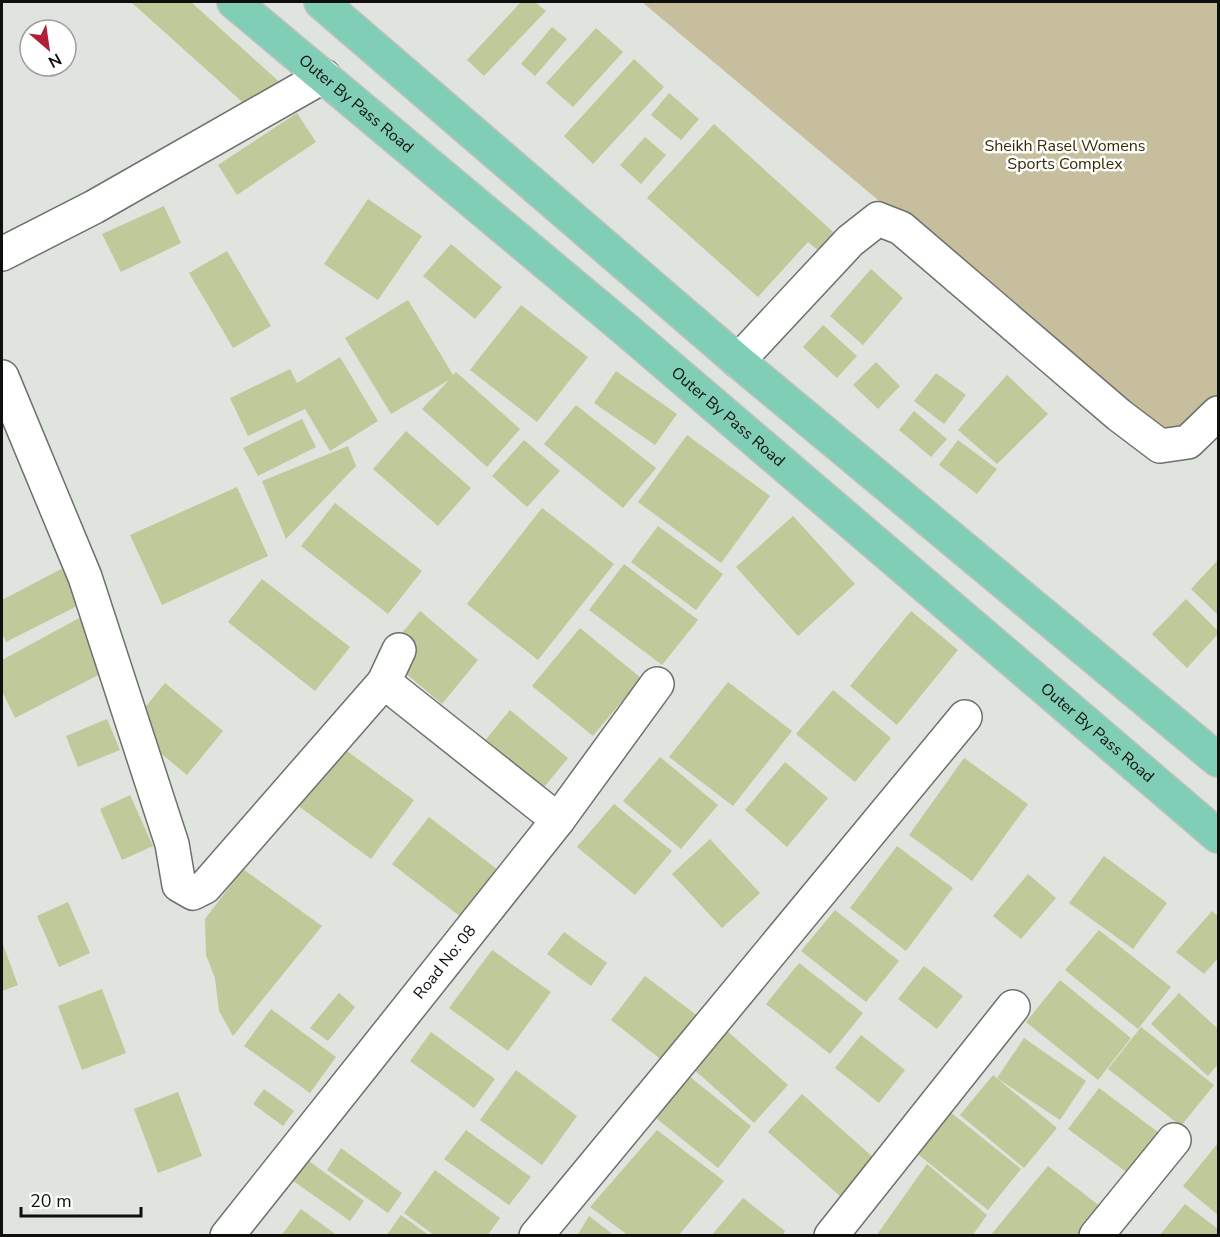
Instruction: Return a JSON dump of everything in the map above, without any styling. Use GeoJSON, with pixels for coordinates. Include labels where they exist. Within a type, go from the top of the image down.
{"type":"FeatureCollection","features":[{"type":"Feature","properties":{"kind":"main road","name":"Outer By Pass Road"},"geometry":{"type":"LineString","coordinates":[[234,2],[624,328],[1218,836]]}},
{"type":"Feature","properties":{"kind":"main road"},"geometry":{"type":"LineString","coordinates":[[321,2],[738,361],[1218,760]]}},
{"type":"Feature","properties":{"kind":"street"},"geometry":{"type":"LineString","coordinates":[[2,254],[94,207],[324,76]]}},
{"type":"Feature","properties":{"kind":"street"},"geometry":{"type":"LineString","coordinates":[[738,361],[850,241],[878,219],[901,228],[1119,415],[1160,447],[1188,442],[1218,413]]}},
{"type":"Feature","properties":{"kind":"street"},"geometry":{"type":"LineString","coordinates":[[2,377],[85,577],[172,844],[178,885],[193,893],[206,887],[384,682],[399,650]]}},
{"type":"Feature","properties":{"kind":"street"},"geometry":{"type":"LineString","coordinates":[[384,682],[558,820]]}},
{"type":"Feature","properties":{"kind":"street","name":"Road No: 08"},"geometry":{"type":"LineString","coordinates":[[227,1236],[558,820],[657,684]]}},
{"type":"Feature","properties":{"kind":"street"},"geometry":{"type":"LineString","coordinates":[[536,1236],[965,717]]}},
{"type":"Feature","properties":{"kind":"street"},"geometry":{"type":"LineString","coordinates":[[831,1236],[1013,1007]]}},
{"type":"Feature","properties":{"kind":"street"},"geometry":{"type":"LineString","coordinates":[[1096,1236],[1174,1140]]}},
{"type":"Feature","properties":{"kind":"green space","name":"Sheikh Rasel Womens Sports Complex"},"geometry":{"type":"Polygon","coordinates":[[[642,2],[1218,2],[1218,400],[1176,450],[642,2]]]}},
{"type":"Feature","properties":{"kind":"building"},"geometry":{"type":"Polygon","coordinates":[[[131,2],[191,2],[286,88],[259,117],[131,2]]]}},
{"type":"Feature","properties":{"kind":"building"},"geometry":{"type":"Polygon","coordinates":[[[521,2],[535,2],[546,11],[484,76],[467,60],[521,2]]]}},
{"type":"Feature","properties":{"kind":"building"},"geometry":{"type":"Polygon","coordinates":[[[552,27],[567,39],[535,76],[521,64],[552,27]]]}},
{"type":"Feature","properties":{"kind":"building"},"geometry":{"type":"Polygon","coordinates":[[[596,28],[623,52],[573,107],[546,83],[596,28]]]}},
{"type":"Feature","properties":{"kind":"building"},"geometry":{"type":"Polygon","coordinates":[[[634,59],[664,87],[593,164],[564,136],[634,59]]]}},
{"type":"Feature","properties":{"kind":"building"},"geometry":{"type":"Polygon","coordinates":[[[669,93],[699,119],[681,140],[651,115],[669,93]]]}},
{"type":"Feature","properties":{"kind":"building"},"geometry":{"type":"Polygon","coordinates":[[[297,113],[316,142],[237,195],[218,165],[297,113]]]}},
{"type":"Feature","properties":{"kind":"building"},"geometry":{"type":"Polygon","coordinates":[[[714,124],[841,239],[825,256],[808,242],[758,297],[647,198],[714,124]]]}},
{"type":"Feature","properties":{"kind":"building"},"geometry":{"type":"Polygon","coordinates":[[[645,137],[666,155],[641,184],[620,165],[645,137]]]}},
{"type":"Feature","properties":{"kind":"building"},"geometry":{"type":"Polygon","coordinates":[[[368,199],[422,236],[378,300],[324,264],[368,199]]]}},
{"type":"Feature","properties":{"kind":"building"},"geometry":{"type":"Polygon","coordinates":[[[164,206],[181,243],[121,272],[102,234],[164,206]]]}},
{"type":"Feature","properties":{"kind":"building"},"geometry":{"type":"Polygon","coordinates":[[[451,244],[502,287],[475,319],[423,276],[451,244]]]}},
{"type":"Feature","properties":{"kind":"building"},"geometry":{"type":"Polygon","coordinates":[[[227,251],[271,326],[233,348],[189,273],[227,251]]]}},
{"type":"Feature","properties":{"kind":"building"},"geometry":{"type":"Polygon","coordinates":[[[871,269],[903,298],[863,345],[830,316],[871,269]]]}},
{"type":"Feature","properties":{"kind":"building"},"geometry":{"type":"Polygon","coordinates":[[[408,300],[453,375],[456,372],[520,429],[487,467],[422,409],[449,380],[391,414],[345,338],[408,300]]]}},
{"type":"Feature","properties":{"kind":"building"},"geometry":{"type":"Polygon","coordinates":[[[521,305],[588,357],[537,422],[470,370],[521,305]]]}},
{"type":"Feature","properties":{"kind":"building"},"geometry":{"type":"Polygon","coordinates":[[[823,325],[857,356],[837,378],[803,347],[823,325]]]}},
{"type":"Feature","properties":{"kind":"building"},"geometry":{"type":"Polygon","coordinates":[[[340,357],[378,421],[330,451],[305,409],[248,436],[230,398],[290,369],[297,383],[340,357]]]}},
{"type":"Feature","properties":{"kind":"building"},"geometry":{"type":"Polygon","coordinates":[[[876,362],[900,386],[878,409],[853,385],[876,362]]]}},
{"type":"Feature","properties":{"kind":"building"},"geometry":{"type":"Polygon","coordinates":[[[616,371],[677,414],[655,445],[594,403],[616,371]]]}},
{"type":"Feature","properties":{"kind":"building"},"geometry":{"type":"Polygon","coordinates":[[[936,373],[966,395],[944,424],[914,401],[936,373]]]}},
{"type":"Feature","properties":{"kind":"building"},"geometry":{"type":"Polygon","coordinates":[[[1007,375],[1048,414],[997,464],[958,430],[1007,375]]]}},
{"type":"Feature","properties":{"kind":"building"},"geometry":{"type":"Polygon","coordinates":[[[576,405],[656,468],[623,508],[544,444],[576,405]]]}},
{"type":"Feature","properties":{"kind":"building"},"geometry":{"type":"Polygon","coordinates":[[[914,411],[947,439],[931,457],[899,430],[914,411]]]}},
{"type":"Feature","properties":{"kind":"building"},"geometry":{"type":"Polygon","coordinates":[[[302,419],[316,447],[258,476],[243,448],[302,419]]]}},
{"type":"Feature","properties":{"kind":"building"},"geometry":{"type":"Polygon","coordinates":[[[406,431],[471,488],[438,526],[373,469],[406,431]]]}},
{"type":"Feature","properties":{"kind":"building"},"geometry":{"type":"Polygon","coordinates":[[[687,435],[770,496],[721,563],[638,502],[687,435]]]}},
{"type":"Feature","properties":{"kind":"building"},"geometry":{"type":"Polygon","coordinates":[[[524,440],[560,471],[527,507],[492,476],[524,440]]]}},
{"type":"Feature","properties":{"kind":"building"},"geometry":{"type":"Polygon","coordinates":[[[958,440],[997,469],[977,494],[939,465],[958,440]]]}},
{"type":"Feature","properties":{"kind":"building"},"geometry":{"type":"Polygon","coordinates":[[[348,446],[356,466],[286,539],[262,481],[348,446]]]}},
{"type":"Feature","properties":{"kind":"building"},"geometry":{"type":"Polygon","coordinates":[[[237,487],[268,556],[162,605],[130,535],[237,487]]]}},
{"type":"Feature","properties":{"kind":"building"},"geometry":{"type":"Polygon","coordinates":[[[335,503],[422,571],[388,614],[301,546],[335,503]]]}},
{"type":"Feature","properties":{"kind":"building"},"geometry":{"type":"Polygon","coordinates":[[[542,508],[614,564],[538,660],[467,604],[542,508]]]}},
{"type":"Feature","properties":{"kind":"building"},"geometry":{"type":"Polygon","coordinates":[[[793,516],[855,584],[798,636],[736,567],[793,516]]]}},
{"type":"Feature","properties":{"kind":"building"},"geometry":{"type":"Polygon","coordinates":[[[658,526],[723,574],[696,610],[631,562],[658,526]]]}},
{"type":"Feature","properties":{"kind":"building"},"geometry":{"type":"Polygon","coordinates":[[[1218,560],[1218,615],[1191,589],[1218,560]]]}},
{"type":"Feature","properties":{"kind":"building"},"geometry":{"type":"Polygon","coordinates":[[[624,564],[698,620],[662,665],[589,610],[624,564]]]}},
{"type":"Feature","properties":{"kind":"building"},"geometry":{"type":"Polygon","coordinates":[[[67,566],[85,602],[6,642],[2,633],[2,600],[67,566]]]}},
{"type":"Feature","properties":{"kind":"building"},"geometry":{"type":"Polygon","coordinates":[[[262,579],[350,647],[315,691],[228,622],[262,579]]]}},
{"type":"Feature","properties":{"kind":"building"},"geometry":{"type":"Polygon","coordinates":[[[1186,599],[1218,631],[1218,634],[1187,668],[1152,634],[1186,599]]]}},
{"type":"Feature","properties":{"kind":"building"},"geometry":{"type":"Polygon","coordinates":[[[420,611],[478,660],[442,704],[384,655],[420,611]]]}},
{"type":"Feature","properties":{"kind":"building"},"geometry":{"type":"Polygon","coordinates":[[[911,611],[958,650],[897,725],[850,686],[911,611]]]}},
{"type":"Feature","properties":{"kind":"building"},"geometry":{"type":"Polygon","coordinates":[[[81,617],[108,670],[15,718],[2,691],[2,660],[81,617]]]}},
{"type":"Feature","properties":{"kind":"building"},"geometry":{"type":"Polygon","coordinates":[[[580,628],[641,678],[593,736],[532,686],[580,628]]]}},
{"type":"Feature","properties":{"kind":"building"},"geometry":{"type":"Polygon","coordinates":[[[728,682],[792,731],[733,806],[669,757],[728,682]]]}},
{"type":"Feature","properties":{"kind":"building"},"geometry":{"type":"Polygon","coordinates":[[[165,683],[223,731],[187,775],[129,727],[165,683]]]}},
{"type":"Feature","properties":{"kind":"building"},"geometry":{"type":"Polygon","coordinates":[[[833,690],[891,738],[855,782],[796,734],[833,690]]]}},
{"type":"Feature","properties":{"kind":"building"},"geometry":{"type":"Polygon","coordinates":[[[510,710],[568,758],[532,802],[474,754],[510,710]]]}},
{"type":"Feature","properties":{"kind":"building"},"geometry":{"type":"Polygon","coordinates":[[[107,719],[120,750],[78,767],[66,736],[107,719]]]}},
{"type":"Feature","properties":{"kind":"building"},"geometry":{"type":"Polygon","coordinates":[[[340,746],[414,800],[371,859],[297,805],[340,746]]]}},
{"type":"Feature","properties":{"kind":"building"},"geometry":{"type":"Polygon","coordinates":[[[660,757],[718,805],[681,849],[623,801],[660,757]]]}},
{"type":"Feature","properties":{"kind":"building"},"geometry":{"type":"Polygon","coordinates":[[[964,758],[1028,804],[972,881],[909,835],[964,758]]]}},
{"type":"Feature","properties":{"kind":"building"},"geometry":{"type":"Polygon","coordinates":[[[785,762],[828,798],[787,847],[745,810],[785,762]]]}},
{"type":"Feature","properties":{"kind":"building"},"geometry":{"type":"Polygon","coordinates":[[[130,795],[153,846],[122,860],[100,809],[130,795]]]}},
{"type":"Feature","properties":{"kind":"building"},"geometry":{"type":"Polygon","coordinates":[[[614,804],[672,851],[635,895],[577,847],[614,804]]]}},
{"type":"Feature","properties":{"kind":"building"},"geometry":{"type":"Polygon","coordinates":[[[429,817],[498,870],[461,917],[392,864],[429,817]]]}},
{"type":"Feature","properties":{"kind":"building"},"geometry":{"type":"Polygon","coordinates":[[[710,839],[760,893],[722,928],[672,874],[710,839]]]}},
{"type":"Feature","properties":{"kind":"building"},"geometry":{"type":"Polygon","coordinates":[[[897,846],[953,888],[906,951],[850,908],[897,846]]]}},
{"type":"Feature","properties":{"kind":"building"},"geometry":{"type":"Polygon","coordinates":[[[1104,856],[1167,903],[1133,949],[1069,903],[1104,856]]]}},
{"type":"Feature","properties":{"kind":"building"},"geometry":{"type":"Polygon","coordinates":[[[243,869],[322,926],[233,1036],[219,1011],[215,978],[206,955],[205,919],[243,869]]]}},
{"type":"Feature","properties":{"kind":"building"},"geometry":{"type":"Polygon","coordinates":[[[1028,874],[1056,898],[1021,939],[993,916],[1028,874]]]}},
{"type":"Feature","properties":{"kind":"building"},"geometry":{"type":"Polygon","coordinates":[[[68,902],[90,953],[59,967],[37,916],[68,902]]]}},
{"type":"Feature","properties":{"kind":"building"},"geometry":{"type":"Polygon","coordinates":[[[835,910],[899,961],[866,1002],[801,951],[835,910]]]}},
{"type":"Feature","properties":{"kind":"building"},"geometry":{"type":"Polygon","coordinates":[[[1212,911],[1218,916],[1218,958],[1204,974],[1176,952],[1212,911]]]}},
{"type":"Feature","properties":{"kind":"building"},"geometry":{"type":"Polygon","coordinates":[[[1099,930],[1171,987],[1138,1029],[1065,970],[1099,930]]]}},
{"type":"Feature","properties":{"kind":"building"},"geometry":{"type":"Polygon","coordinates":[[[564,932],[607,963],[591,986],[547,954],[564,932]]]}},
{"type":"Feature","properties":{"kind":"building"},"geometry":{"type":"Polygon","coordinates":[[[2,942],[18,985],[2,991],[2,942]]]}},
{"type":"Feature","properties":{"kind":"building"},"geometry":{"type":"Polygon","coordinates":[[[492,950],[551,992],[508,1051],[449,1008],[492,950]]]}},
{"type":"Feature","properties":{"kind":"building"},"geometry":{"type":"Polygon","coordinates":[[[799,963],[863,1013],[830,1054],[766,1004],[799,963]]]}},
{"type":"Feature","properties":{"kind":"building"},"geometry":{"type":"Polygon","coordinates":[[[924,966],[963,996],[937,1029],[898,999],[924,966]]]}},
{"type":"Feature","properties":{"kind":"building"},"geometry":{"type":"Polygon","coordinates":[[[645,976],[703,1020],[668,1065],[611,1020],[645,976]]]}},
{"type":"Feature","properties":{"kind":"building"},"geometry":{"type":"Polygon","coordinates":[[[1060,980],[1131,1038],[1098,1080],[1026,1022],[1060,980]]]}},
{"type":"Feature","properties":{"kind":"building"},"geometry":{"type":"Polygon","coordinates":[[[102,989],[126,1053],[82,1070],[58,1006],[102,989]]]}},
{"type":"Feature","properties":{"kind":"building"},"geometry":{"type":"Polygon","coordinates":[[[339,993],[355,1007],[328,1041],[310,1028],[339,993]]]}},
{"type":"Feature","properties":{"kind":"building"},"geometry":{"type":"Polygon","coordinates":[[[1179,993],[1218,1029],[1218,1064],[1208,1076],[1151,1024],[1179,993]]]}},
{"type":"Feature","properties":{"kind":"building"},"geometry":{"type":"Polygon","coordinates":[[[271,1009],[336,1057],[310,1093],[244,1046],[271,1009]]]}},
{"type":"Feature","properties":{"kind":"building"},"geometry":{"type":"Polygon","coordinates":[[[715,1020],[788,1085],[754,1123],[681,1058],[715,1020]]]}},
{"type":"Feature","properties":{"kind":"building"},"geometry":{"type":"Polygon","coordinates":[[[1141,1027],[1214,1085],[1181,1126],[1108,1069],[1141,1027]]]}},
{"type":"Feature","properties":{"kind":"building"},"geometry":{"type":"Polygon","coordinates":[[[431,1032],[495,1079],[474,1108],[410,1061],[431,1032]]]}},
{"type":"Feature","properties":{"kind":"building"},"geometry":{"type":"Polygon","coordinates":[[[861,1035],[905,1070],[879,1103],[835,1068],[861,1035]]]}},
{"type":"Feature","properties":{"kind":"building"},"geometry":{"type":"Polygon","coordinates":[[[1024,1038],[1086,1081],[1060,1120],[997,1078],[1024,1038]]]}},
{"type":"Feature","properties":{"kind":"building"},"geometry":{"type":"Polygon","coordinates":[[[679,1068],[751,1126],[718,1168],[646,1110],[679,1068]]]}},
{"type":"Feature","properties":{"kind":"building"},"geometry":{"type":"Polygon","coordinates":[[[516,1070],[577,1116],[542,1165],[480,1120],[516,1070]]]}},
{"type":"Feature","properties":{"kind":"building"},"geometry":{"type":"Polygon","coordinates":[[[993,1075],[1057,1128],[1024,1168],[960,1115],[993,1075]]]}},
{"type":"Feature","properties":{"kind":"building"},"geometry":{"type":"Polygon","coordinates":[[[1099,1088],[1162,1135],[1132,1176],[1068,1129],[1099,1088]]]}},
{"type":"Feature","properties":{"kind":"building"},"geometry":{"type":"Polygon","coordinates":[[[264,1089],[294,1111],[283,1126],[253,1104],[264,1089]]]}},
{"type":"Feature","properties":{"kind":"building"},"geometry":{"type":"Polygon","coordinates":[[[178,1092],[202,1156],[158,1173],[134,1109],[178,1092]]]}},
{"type":"Feature","properties":{"kind":"building"},"geometry":{"type":"Polygon","coordinates":[[[802,1094],[875,1159],[841,1197],[768,1132],[802,1094]]]}},
{"type":"Feature","properties":{"kind":"building"},"geometry":{"type":"Polygon","coordinates":[[[949,1111],[1021,1169],[988,1210],[915,1152],[949,1111]]]}},
{"type":"Feature","properties":{"kind":"building"},"geometry":{"type":"Polygon","coordinates":[[[466,1130],[531,1177],[509,1205],[444,1159],[466,1130]]]}},
{"type":"Feature","properties":{"kind":"building"},"geometry":{"type":"Polygon","coordinates":[[[657,1130],[724,1181],[678,1236],[629,1236],[590,1207],[657,1130]]]}},
{"type":"Feature","properties":{"kind":"building"},"geometry":{"type":"Polygon","coordinates":[[[1218,1143],[1218,1215],[1183,1186],[1218,1143]]]}},
{"type":"Feature","properties":{"kind":"building"},"geometry":{"type":"Polygon","coordinates":[[[341,1148],[402,1193],[388,1213],[327,1170],[341,1148]]]}},
{"type":"Feature","properties":{"kind":"building"},"geometry":{"type":"Polygon","coordinates":[[[302,1156],[364,1201],[350,1221],[289,1178],[302,1156]]]}},
{"type":"Feature","properties":{"kind":"building"},"geometry":{"type":"Polygon","coordinates":[[[927,1164],[987,1215],[972,1236],[876,1236],[927,1164]]]}},
{"type":"Feature","properties":{"kind":"building"},"geometry":{"type":"Polygon","coordinates":[[[1048,1166],[1101,1207],[1078,1236],[990,1236],[1048,1166]]]}},
{"type":"Feature","properties":{"kind":"building"},"geometry":{"type":"Polygon","coordinates":[[[435,1170],[500,1218],[487,1236],[435,1236],[404,1213],[435,1170]]]}},
{"type":"Feature","properties":{"kind":"building"},"geometry":{"type":"Polygon","coordinates":[[[743,1198],[785,1231],[782,1236],[711,1236],[743,1198]]]}},
{"type":"Feature","properties":{"kind":"building"},"geometry":{"type":"Polygon","coordinates":[[[1185,1204],[1218,1229],[1218,1236],[1159,1236],[1185,1204]]]}},
{"type":"Feature","properties":{"kind":"building"},"geometry":{"type":"Polygon","coordinates":[[[301,1209],[338,1236],[281,1236],[301,1209]]]}},
{"type":"Feature","properties":{"kind":"building"},"geometry":{"type":"Polygon","coordinates":[[[401,1215],[430,1236],[386,1236],[401,1215]]]}},
{"type":"Feature","properties":{"kind":"building"},"geometry":{"type":"Polygon","coordinates":[[[589,1216],[615,1236],[577,1236],[589,1216]]]}}]}
